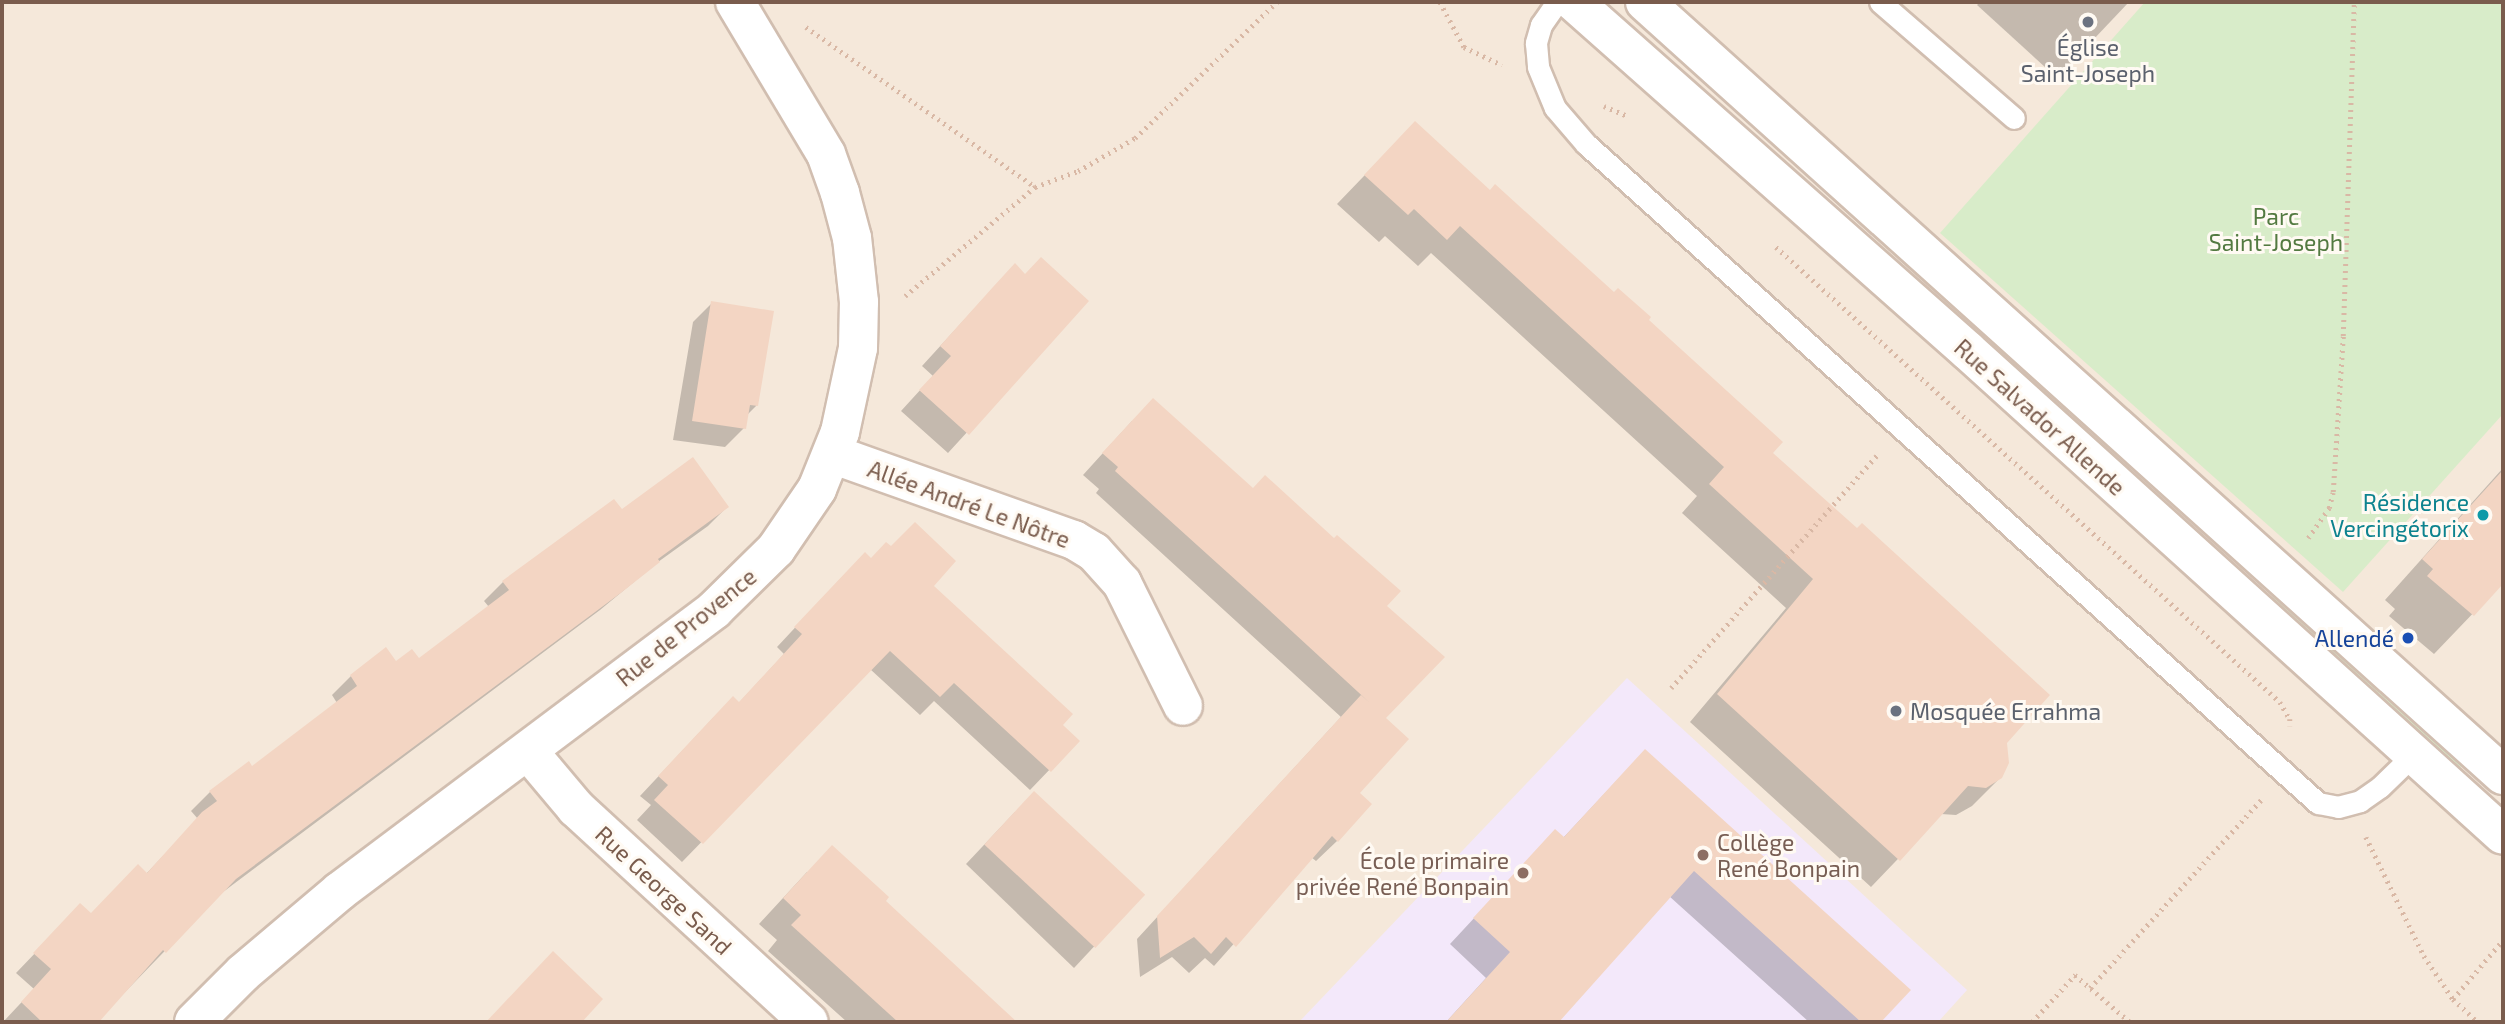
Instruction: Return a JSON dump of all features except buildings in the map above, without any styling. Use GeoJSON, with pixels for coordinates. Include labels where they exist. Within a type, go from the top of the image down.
{"type":"FeatureCollection","features":[{"type":"Feature","properties":{"kind":"street","name":"Rue de Provence"},"geometry":{"type":"LineString","coordinates":[[194,1022],[252,965],[322,905],[714,610],[758,570],[805,511],[832,454],[851,391],[859,324],[852,238],[826,154],[735,2]]}},
{"type":"Feature","properties":{"kind":"street","name":"Rue Salvador Allende"},"geometry":{"type":"LineString","coordinates":[[1574,2],[1968,351],[2503,835]]}},
{"type":"Feature","properties":{"kind":"street","name":"Rue Salvador Allende"},"geometry":{"type":"LineString","coordinates":[[1645,2],[2503,775]]}},
{"type":"Feature","properties":{"kind":"street","name":"Allée André Le Nôtre"},"geometry":{"type":"LineString","coordinates":[[832,454],[1074,540],[1094,552],[1122,583],[1182,706]]}},
{"type":"Feature","properties":{"kind":"street","name":"Rue George Sand"},"geometry":{"type":"LineString","coordinates":[[528,751],[576,808],[809,1022]]}},
{"type":"Feature","properties":{"kind":"lane"},"geometry":{"type":"LineString","coordinates":[[1557,2],[1541,25],[1536,43],[1542,81],[1555,108],[1586,144],[2318,803],[2327,806],[2350,805],[2380,787],[2414,754]]}},
{"type":"Feature","properties":{"kind":"lane"},"geometry":{"type":"LineString","coordinates":[[1880,2],[2014,118]]}},
{"type":"Feature","properties":{"kind":"path"},"geometry":{"type":"LineString","coordinates":[[859,324],[905,296],[1035,187],[1078,171],[1135,138],[1277,2]]}},
{"type":"Feature","properties":{"kind":"path"},"geometry":{"type":"LineString","coordinates":[[1440,2],[1464,47],[1634,120]]}},
{"type":"Feature","properties":{"kind":"path"},"geometry":{"type":"LineString","coordinates":[[2281,573],[2320,524],[2329,508],[2333,492],[2343,336],[2354,2]]}},
{"type":"Feature","properties":{"kind":"path"},"geometry":{"type":"LineString","coordinates":[[795,19],[1035,187]]}},
{"type":"Feature","properties":{"kind":"path"},"geometry":{"type":"LineString","coordinates":[[1769,241],[2286,710],[2290,727],[2280,769],[2090,988]]}},
{"type":"Feature","properties":{"kind":"path"},"geometry":{"type":"LineString","coordinates":[[1671,688],[1968,351]]}},
{"type":"Feature","properties":{"kind":"path"},"geometry":{"type":"LineString","coordinates":[[2217,645],[2251,607]]}},
{"type":"Feature","properties":{"kind":"path"},"geometry":{"type":"LineString","coordinates":[[2350,805],[2424,956],[2453,999],[2479,1022]]}},
{"type":"Feature","properties":{"kind":"path"},"geometry":{"type":"LineString","coordinates":[[2453,999],[2503,940]]}},
{"type":"Feature","properties":{"kind":"path"},"geometry":{"type":"LineString","coordinates":[[2032,1022],[2075,975],[2130,1022]]}},
{"type":"Feature","properties":{"kind":"shaded area"},"geometry":{"type":"Polygon","coordinates":[[[2,2],[2503,2],[2503,1022],[2,1022],[2,2]]]}},
{"type":"Feature","properties":{"kind":"shaded area","name":"Collège René Bonpain"},"geometry":{"type":"Polygon","coordinates":[[[1627,678],[1967,990],[1938,1022],[1299,1022],[1627,678]]]}},
{"type":"Feature","properties":{"kind":"green space","name":"Parc Saint-Joseph"},"geometry":{"type":"Polygon","coordinates":[[[2145,2],[2503,2],[2503,414],[2343,592],[1940,233],[2145,2]]]}},
{"type":"Feature","properties":{"kind":"green space"},"geometry":{"type":"Polygon","coordinates":[[[2281,587],[2470,757],[2454,774],[2266,604],[2281,587]]]}},
{"type":"Feature","properties":{"kind":"place","name":"Église Saint-Joseph"},"geometry":{"type":"Point","coordinates":[2088,22]}},
{"type":"Feature","properties":{"kind":"place","name":"Résidence Vercingétorix"},"geometry":{"type":"Point","coordinates":[2483,515]}},
{"type":"Feature","properties":{"kind":"place","name":"Allendé"},"geometry":{"type":"Point","coordinates":[2408,638]}},
{"type":"Feature","properties":{"kind":"place","name":"Mosquée Errahma"},"geometry":{"type":"Point","coordinates":[1896,711]}},
{"type":"Feature","properties":{"kind":"place","name":"Collège René Bonpain"},"geometry":{"type":"Point","coordinates":[1703,855]}},
{"type":"Feature","properties":{"kind":"place","name":"École primaire privée René Bonpain"},"geometry":{"type":"Point","coordinates":[1523,873]}}]}
